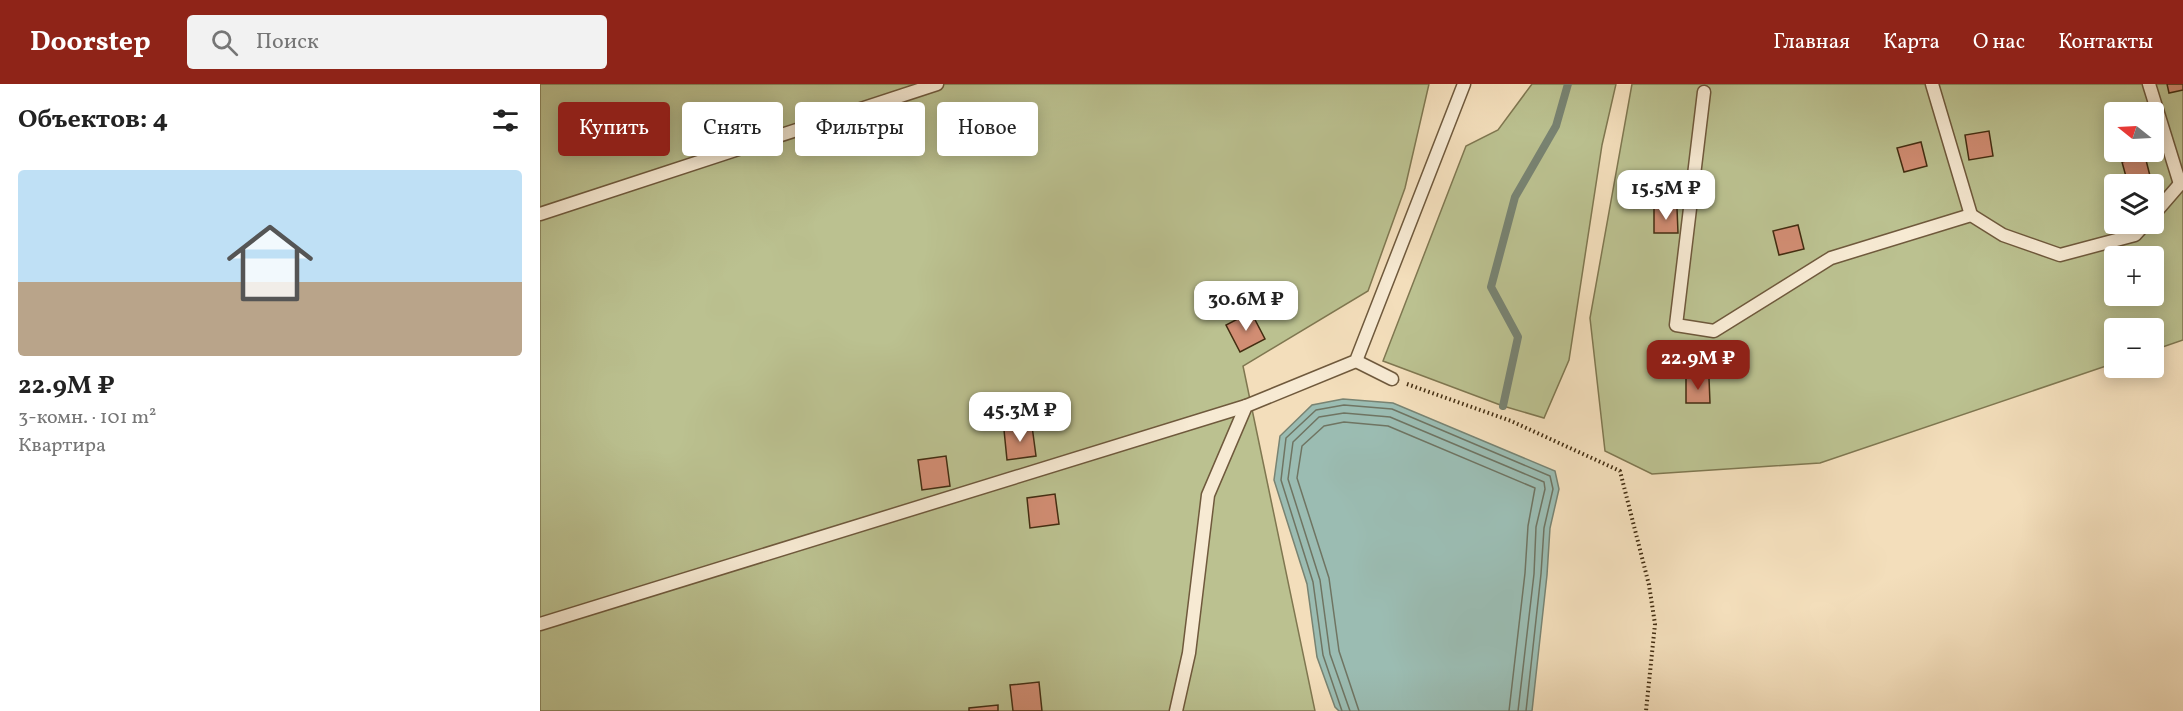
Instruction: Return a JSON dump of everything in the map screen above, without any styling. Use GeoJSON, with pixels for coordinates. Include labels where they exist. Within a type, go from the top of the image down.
{"type":"FeatureCollection","features":[{"type":"Feature","properties":{"kind":"lane"},"geometry":{"type":"LineString","coordinates":[[540,214],[938,84]]}},
{"type":"Feature","properties":{"kind":"lane"},"geometry":{"type":"LineString","coordinates":[[540,624],[1246,406],[1356,361],[1464,84]]}},
{"type":"Feature","properties":{"kind":"lane"},"geometry":{"type":"LineString","coordinates":[[1932,84],[1971,215],[2003,235],[2060,255],[2135,234]]}},
{"type":"Feature","properties":{"kind":"lane"},"geometry":{"type":"LineString","coordinates":[[2149,84],[2182,184],[2164,203]]}},
{"type":"Feature","properties":{"kind":"lane"},"geometry":{"type":"LineString","coordinates":[[1704,92],[1676,325],[1714,331],[1830,258],[1971,215]]}},
{"type":"Feature","properties":{"kind":"lane"},"geometry":{"type":"LineString","coordinates":[[1356,361],[1392,379]]}},
{"type":"Feature","properties":{"kind":"lane"},"geometry":{"type":"LineString","coordinates":[[1176,711],[1189,653],[1208,495],[1246,406]]}},
{"type":"Feature","properties":{"kind":"path"},"geometry":{"type":"LineString","coordinates":[[1392,379],[1511,421],[1620,471],[1649,585],[1655,624],[1646,711]]}},
{"type":"Feature","properties":{"kind":"green space"},"geometry":{"type":"Polygon","coordinates":[[[540,84],[1429,84],[1405,188],[1368,291],[1243,366],[1315,711],[540,711],[540,84]]]}},
{"type":"Feature","properties":{"kind":"green space"},"geometry":{"type":"Polygon","coordinates":[[[1532,84],[1616,84],[1602,145],[1569,360],[1544,418],[1503,406],[1383,361],[1466,146],[1498,130],[1532,84]]]}},
{"type":"Feature","properties":{"kind":"green space"},"geometry":{"type":"Polygon","coordinates":[[[1632,84],[2183,84],[2183,340],[2164,347],[2164,318],[2104,318],[2104,367],[1820,463],[1652,474],[1605,451],[1590,318],[1632,84]]]}},
{"type":"Feature","properties":{"kind":"water"},"geometry":{"type":"Polygon","coordinates":[[[1343,399],[1393,403],[1555,471],[1559,489],[1550,528],[1532,711],[1339,711],[1335,707],[1317,657],[1307,584],[1274,480],[1280,436],[1312,405],[1343,399]]]}},
{"type":"Feature","properties":{"kind":"building"},"geometry":{"type":"Polygon","coordinates":[[[2167,84],[2183,84],[2183,90],[2169,93],[2167,84]]]}},
{"type":"Feature","properties":{"kind":"building"},"geometry":{"type":"Polygon","coordinates":[[[1989,131],[1993,156],[1969,160],[1965,135],[1989,131]]]}},
{"type":"Feature","properties":{"kind":"building"},"geometry":{"type":"Polygon","coordinates":[[[1921,142],[1927,166],[1904,172],[1897,148],[1921,142]]]}},
{"type":"Feature","properties":{"kind":"building"},"geometry":{"type":"Polygon","coordinates":[[[2122,162],[2146,162],[2150,174],[2125,174],[2122,162]]]}},
{"type":"Feature","properties":{"kind":"building"},"geometry":{"type":"Polygon","coordinates":[[[1654,208],[1677,208],[1678,233],[1654,233],[1654,208]]]}},
{"type":"Feature","properties":{"kind":"building"},"geometry":{"type":"Polygon","coordinates":[[[1798,225],[1804,249],[1779,255],[1773,231],[1798,225]]]}},
{"type":"Feature","properties":{"kind":"building"},"geometry":{"type":"Polygon","coordinates":[[[1251,312],[1265,339],[1240,352],[1226,325],[1251,312]]]}},
{"type":"Feature","properties":{"kind":"building"},"geometry":{"type":"Polygon","coordinates":[[[1686,378],[1709,378],[1710,403],[1686,403],[1686,378]]]}},
{"type":"Feature","properties":{"kind":"building"},"geometry":{"type":"Polygon","coordinates":[[[1032,426],[1036,456],[1007,460],[1004,430],[1032,426]]]}},
{"type":"Feature","properties":{"kind":"building"},"geometry":{"type":"Polygon","coordinates":[[[946,456],[950,486],[922,490],[918,460],[946,456]]]}},
{"type":"Feature","properties":{"kind":"building"},"geometry":{"type":"Polygon","coordinates":[[[1055,494],[1059,524],[1030,528],[1027,498],[1055,494]]]}},
{"type":"Feature","properties":{"kind":"building"},"geometry":{"type":"Polygon","coordinates":[[[1039,682],[1042,711],[1013,711],[1010,685],[1039,682]]]}},
{"type":"Feature","properties":{"kind":"building"},"geometry":{"type":"Polygon","coordinates":[[[998,705],[998,711],[969,711],[969,708],[998,705]]]}},
{"type":"Feature","properties":{"kind":"waterway"},"geometry":{"type":"LineString","coordinates":[[1503,406],[1518,337],[1491,287],[1515,197],[1556,126],[1568,84]]}}]}
